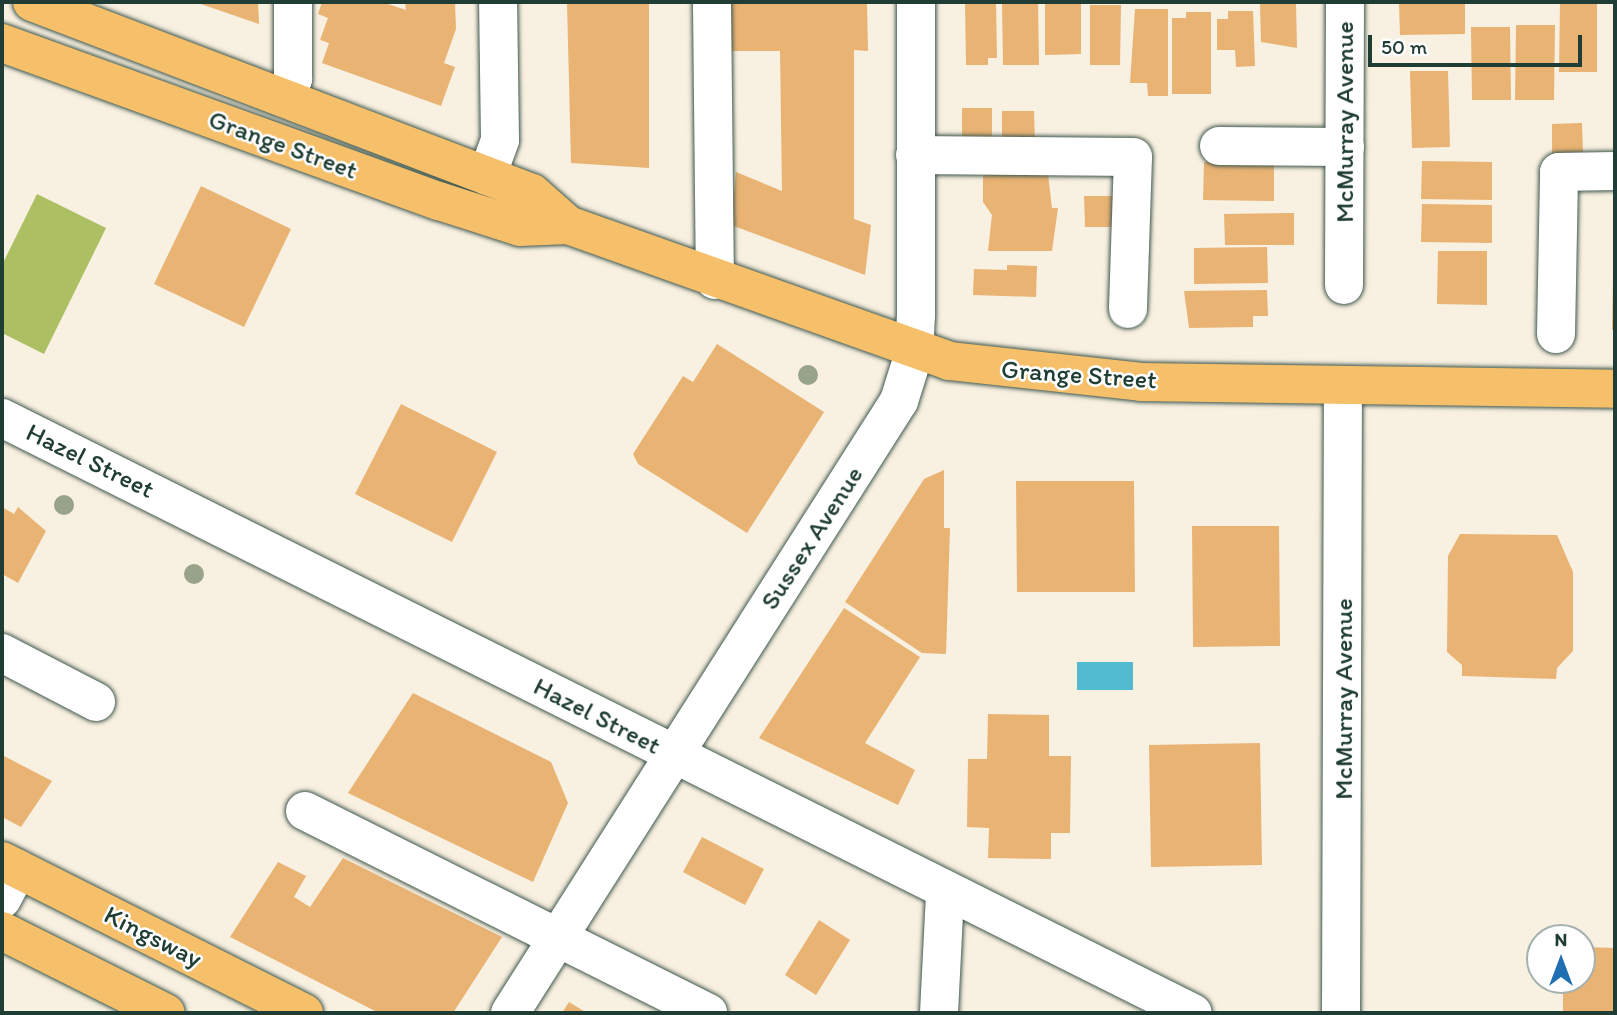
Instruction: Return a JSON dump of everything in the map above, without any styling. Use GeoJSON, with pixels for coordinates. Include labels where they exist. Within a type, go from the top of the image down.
{"type":"FeatureCollection","features":[{"type":"Feature","properties":{"kind":"main road","name":"Grange Street"},"geometry":{"type":"LineString","coordinates":[[32,2],[86,11],[285,98],[532,193],[568,225],[914,353],[1070,378],[1615,389]]}},
{"type":"Feature","properties":{"kind":"main road","name":"Grange Street"},"geometry":{"type":"LineString","coordinates":[[2,43],[439,201],[520,227],[568,225]]}},
{"type":"Feature","properties":{"kind":"main road","name":"Kingsway"},"geometry":{"type":"LineString","coordinates":[[6,881],[304,1013]]}},
{"type":"Feature","properties":{"kind":"main road"},"geometry":{"type":"LineString","coordinates":[[2,931],[166,1013]]}},
{"type":"Feature","properties":{"kind":"street"},"geometry":{"type":"LineString","coordinates":[[285,98],[293,79],[293,2]]}},
{"type":"Feature","properties":{"kind":"street"},"geometry":{"type":"LineString","coordinates":[[487,176],[500,140],[498,2]]}},
{"type":"Feature","properties":{"kind":"street"},"geometry":{"type":"LineString","coordinates":[[712,2],[715,280]]}},
{"type":"Feature","properties":{"kind":"street","name":"Sussex Avenue"},"geometry":{"type":"LineString","coordinates":[[510,1013],[559,940],[673,754],[899,401],[914,353],[916,2]]}},
{"type":"Feature","properties":{"kind":"street","name":"McMurray Avenue"},"geometry":{"type":"LineString","coordinates":[[1344,285],[1345,2]]}},
{"type":"Feature","properties":{"kind":"street"},"geometry":{"type":"LineString","coordinates":[[1219,146],[1345,147]]}},
{"type":"Feature","properties":{"kind":"street"},"geometry":{"type":"LineString","coordinates":[[915,155],[1133,157],[1128,309]]}},
{"type":"Feature","properties":{"kind":"street"},"geometry":{"type":"LineString","coordinates":[[1556,334],[1559,172],[1615,171]]}},
{"type":"Feature","properties":{"kind":"street","name":"McMurray Avenue"},"geometry":{"type":"LineString","coordinates":[[1341,1013],[1343,385]]}},
{"type":"Feature","properties":{"kind":"street","name":"Hazel Street"},"geometry":{"type":"LineString","coordinates":[[2,418],[945,893],[1193,1013]]}},
{"type":"Feature","properties":{"kind":"street"},"geometry":{"type":"LineString","coordinates":[[2,653],[96,702]]}},
{"type":"Feature","properties":{"kind":"street"},"geometry":{"type":"LineString","coordinates":[[305,811],[708,1013]]}},
{"type":"Feature","properties":{"kind":"street"},"geometry":{"type":"LineString","coordinates":[[939,1013],[945,893]]}},
{"type":"Feature","properties":{"kind":"green space"},"geometry":{"type":"Polygon","coordinates":[[[37,194],[106,228],[44,354],[2,333],[2,265],[37,194]]]}},
{"type":"Feature","properties":{"kind":"water"},"geometry":{"type":"Polygon","coordinates":[[[1077,662],[1133,662],[1133,690],[1077,690],[1077,662]]]}},
{"type":"Feature","properties":{"kind":"building"},"geometry":{"type":"Polygon","coordinates":[[[195,2],[258,2],[259,24],[195,2]]]}},
{"type":"Feature","properties":{"kind":"building"},"geometry":{"type":"Polygon","coordinates":[[[322,2],[382,2],[406,10],[405,2],[455,2],[456,29],[444,63],[455,67],[441,106],[322,63],[329,43],[320,40],[328,18],[318,14],[322,2]]]}},
{"type":"Feature","properties":{"kind":"building"},"geometry":{"type":"Polygon","coordinates":[[[567,2],[649,2],[649,168],[571,163],[567,2]]]}},
{"type":"Feature","properties":{"kind":"building"},"geometry":{"type":"Polygon","coordinates":[[[867,2],[868,51],[854,50],[854,219],[871,225],[865,275],[731,225],[736,172],[782,191],[780,51],[730,51],[730,3],[867,2]]]}},
{"type":"Feature","properties":{"kind":"building"},"geometry":{"type":"Polygon","coordinates":[[[965,2],[996,2],[997,58],[988,58],[988,65],[966,65],[965,2]]]}},
{"type":"Feature","properties":{"kind":"building"},"geometry":{"type":"Polygon","coordinates":[[[1038,2],[1039,65],[1003,65],[1002,4],[1038,2]]]}},
{"type":"Feature","properties":{"kind":"building"},"geometry":{"type":"Polygon","coordinates":[[[1045,2],[1081,2],[1081,54],[1045,55],[1045,2]]]}},
{"type":"Feature","properties":{"kind":"building"},"geometry":{"type":"Polygon","coordinates":[[[1399,2],[1465,2],[1465,34],[1400,35],[1399,2]]]}},
{"type":"Feature","properties":{"kind":"building"},"geometry":{"type":"Polygon","coordinates":[[[1560,2],[1597,2],[1597,72],[1559,72],[1560,2]]]}},
{"type":"Feature","properties":{"kind":"building"},"geometry":{"type":"Polygon","coordinates":[[[1260,4],[1296,4],[1297,48],[1261,42],[1260,4]]]}},
{"type":"Feature","properties":{"kind":"building"},"geometry":{"type":"Polygon","coordinates":[[[1090,5],[1121,5],[1120,65],[1090,65],[1090,5]]]}},
{"type":"Feature","properties":{"kind":"building"},"geometry":{"type":"Polygon","coordinates":[[[1135,9],[1168,9],[1168,96],[1148,96],[1147,83],[1130,83],[1135,9]]]}},
{"type":"Feature","properties":{"kind":"building"},"geometry":{"type":"Polygon","coordinates":[[[1228,11],[1253,11],[1255,66],[1236,67],[1235,50],[1217,50],[1217,19],[1228,19],[1228,11]]]}},
{"type":"Feature","properties":{"kind":"building"},"geometry":{"type":"Polygon","coordinates":[[[1186,12],[1211,12],[1211,94],[1172,94],[1172,18],[1186,18],[1186,12]]]}},
{"type":"Feature","properties":{"kind":"building"},"geometry":{"type":"Polygon","coordinates":[[[1516,25],[1555,25],[1554,100],[1515,100],[1516,25]]]}},
{"type":"Feature","properties":{"kind":"building"},"geometry":{"type":"Polygon","coordinates":[[[1471,27],[1510,27],[1511,100],[1472,100],[1471,27]]]}},
{"type":"Feature","properties":{"kind":"building"},"geometry":{"type":"Polygon","coordinates":[[[1410,71],[1448,71],[1450,147],[1412,148],[1410,71]]]}},
{"type":"Feature","properties":{"kind":"building"},"geometry":{"type":"Polygon","coordinates":[[[962,108],[992,108],[992,139],[962,140],[962,108]]]}},
{"type":"Feature","properties":{"kind":"building"},"geometry":{"type":"Polygon","coordinates":[[[1002,111],[1034,111],[1035,142],[1002,142],[1002,111]]]}},
{"type":"Feature","properties":{"kind":"building"},"geometry":{"type":"Polygon","coordinates":[[[1582,123],[1583,152],[1552,153],[1552,124],[1582,123]]]}},
{"type":"Feature","properties":{"kind":"building"},"geometry":{"type":"Polygon","coordinates":[[[1422,161],[1492,162],[1492,200],[1421,199],[1422,161]]]}},
{"type":"Feature","properties":{"kind":"building"},"geometry":{"type":"Polygon","coordinates":[[[1204,162],[1274,163],[1274,201],[1203,200],[1204,162]]]}},
{"type":"Feature","properties":{"kind":"building"},"geometry":{"type":"Polygon","coordinates":[[[983,173],[1048,174],[1052,208],[1058,208],[1052,251],[988,251],[992,215],[983,202],[983,173]]]}},
{"type":"Feature","properties":{"kind":"building"},"geometry":{"type":"Polygon","coordinates":[[[201,186],[291,229],[244,327],[154,284],[201,186]]]}},
{"type":"Feature","properties":{"kind":"building"},"geometry":{"type":"Polygon","coordinates":[[[1084,196],[1117,196],[1117,227],[1085,227],[1084,196]]]}},
{"type":"Feature","properties":{"kind":"building"},"geometry":{"type":"Polygon","coordinates":[[[1422,204],[1492,205],[1492,243],[1421,242],[1422,204]]]}},
{"type":"Feature","properties":{"kind":"building"},"geometry":{"type":"Polygon","coordinates":[[[1294,213],[1294,245],[1225,245],[1224,214],[1294,213]]]}},
{"type":"Feature","properties":{"kind":"building"},"geometry":{"type":"Polygon","coordinates":[[[1267,247],[1268,283],[1194,284],[1194,248],[1267,247]]]}},
{"type":"Feature","properties":{"kind":"building"},"geometry":{"type":"Polygon","coordinates":[[[1438,251],[1487,251],[1487,305],[1437,304],[1438,251]]]}},
{"type":"Feature","properties":{"kind":"building"},"geometry":{"type":"Polygon","coordinates":[[[1007,265],[1037,266],[1036,297],[973,295],[974,269],[1007,270],[1007,265]]]}},
{"type":"Feature","properties":{"kind":"building"},"geometry":{"type":"Polygon","coordinates":[[[1615,274],[1615,330],[1612,330],[1615,274]]]}},
{"type":"Feature","properties":{"kind":"building"},"geometry":{"type":"Polygon","coordinates":[[[1267,290],[1268,316],[1253,316],[1253,327],[1189,328],[1184,291],[1267,290]]]}},
{"type":"Feature","properties":{"kind":"building"},"geometry":{"type":"Polygon","coordinates":[[[717,344],[824,412],[747,533],[638,464],[633,454],[683,376],[693,382],[717,344]]]}},
{"type":"Feature","properties":{"kind":"building"},"geometry":{"type":"Polygon","coordinates":[[[401,404],[497,452],[452,542],[355,494],[401,404]]]}},
{"type":"Feature","properties":{"kind":"building"},"geometry":{"type":"Polygon","coordinates":[[[944,470],[944,528],[950,528],[946,654],[922,653],[845,602],[924,479],[944,470]]]}},
{"type":"Feature","properties":{"kind":"building"},"geometry":{"type":"Polygon","coordinates":[[[1016,481],[1134,481],[1135,592],[1017,592],[1016,481]]]}},
{"type":"Feature","properties":{"kind":"building"},"geometry":{"type":"Polygon","coordinates":[[[2,507],[14,514],[18,507],[46,531],[18,583],[2,574],[2,507]]]}},
{"type":"Feature","properties":{"kind":"building"},"geometry":{"type":"Polygon","coordinates":[[[1192,526],[1279,526],[1280,646],[1193,647],[1192,526]]]}},
{"type":"Feature","properties":{"kind":"building"},"geometry":{"type":"Polygon","coordinates":[[[1460,534],[1557,535],[1573,572],[1573,651],[1557,668],[1556,679],[1462,676],[1462,665],[1447,652],[1448,556],[1460,534]]]}},
{"type":"Feature","properties":{"kind":"building"},"geometry":{"type":"Polygon","coordinates":[[[844,608],[920,657],[865,743],[915,770],[898,805],[759,738],[844,608]]]}},
{"type":"Feature","properties":{"kind":"building"},"geometry":{"type":"Polygon","coordinates":[[[413,693],[551,762],[568,803],[533,882],[348,793],[413,693]]]}},
{"type":"Feature","properties":{"kind":"building"},"geometry":{"type":"Polygon","coordinates":[[[988,714],[1049,715],[1049,756],[1071,756],[1070,833],[1051,833],[1051,859],[988,858],[989,828],[967,827],[968,759],[987,759],[988,714]]]}},
{"type":"Feature","properties":{"kind":"building"},"geometry":{"type":"Polygon","coordinates":[[[1260,743],[1262,865],[1151,867],[1149,745],[1260,743]]]}},
{"type":"Feature","properties":{"kind":"building"},"geometry":{"type":"Polygon","coordinates":[[[2,755],[52,781],[21,827],[2,817],[2,755]]]}},
{"type":"Feature","properties":{"kind":"building"},"geometry":{"type":"Polygon","coordinates":[[[702,837],[764,869],[745,905],[683,872],[702,837]]]}},
{"type":"Feature","properties":{"kind":"building"},"geometry":{"type":"Polygon","coordinates":[[[343,858],[502,937],[453,1013],[379,1013],[230,937],[278,862],[306,876],[294,897],[310,907],[343,858]]]}},
{"type":"Feature","properties":{"kind":"building"},"geometry":{"type":"Polygon","coordinates":[[[819,920],[850,940],[816,995],[785,975],[819,920]]]}},
{"type":"Feature","properties":{"kind":"building"},"geometry":{"type":"Polygon","coordinates":[[[1596,947],[1615,948],[1615,1013],[1563,1013],[1563,994],[1596,994],[1596,947]]]}},
{"type":"Feature","properties":{"kind":"building"},"geometry":{"type":"Polygon","coordinates":[[[569,1002],[587,1013],[562,1013],[569,1002]]]}}]}
